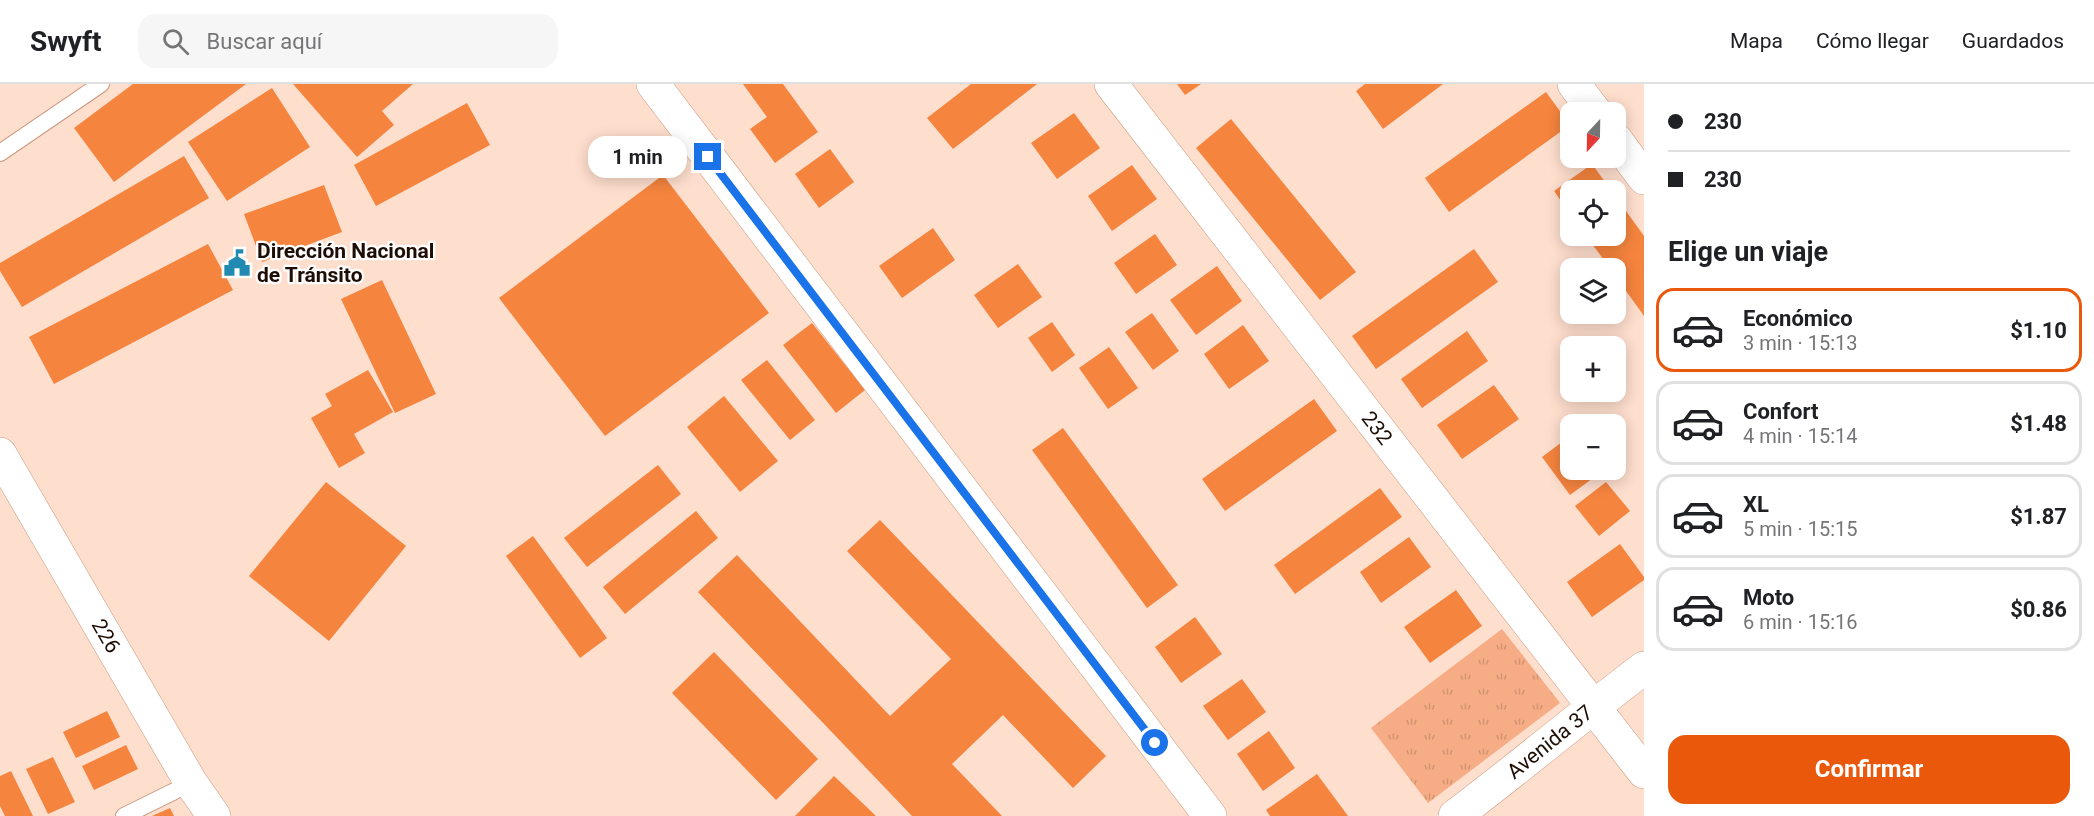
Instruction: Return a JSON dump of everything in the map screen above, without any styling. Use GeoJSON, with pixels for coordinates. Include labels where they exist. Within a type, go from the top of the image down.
{"type":"FeatureCollection","features":[{"type":"Feature","properties":{"kind":"street"},"geometry":{"type":"LineString","coordinates":[[653,84],[1210,816]]}},
{"type":"Feature","properties":{"kind":"street","name":"232"},"geometry":{"type":"LineString","coordinates":[[1111,84],[1644,772]]}},
{"type":"Feature","properties":{"kind":"street"},"geometry":{"type":"LineString","coordinates":[[1574,84],[1588,102]]}},
{"type":"Feature","properties":{"kind":"street"},"geometry":{"type":"LineString","coordinates":[[1626,154],[1644,178]]}},
{"type":"Feature","properties":{"kind":"street","name":"226"},"geometry":{"type":"LineString","coordinates":[[0,454],[191,783],[214,816]]}},
{"type":"Feature","properties":{"kind":"street","name":"Avenida 37"},"geometry":{"type":"LineString","coordinates":[[1455,816],[1644,668]]}},
{"type":"Feature","properties":{"kind":"lane"},"geometry":{"type":"LineString","coordinates":[[0,153],[101,84]]}},
{"type":"Feature","properties":{"kind":"lane"},"geometry":{"type":"LineString","coordinates":[[124,816],[191,783]]}},
{"type":"Feature","properties":{"kind":"green space"},"geometry":{"type":"Polygon","coordinates":[[[1502,629],[1560,703],[1428,803],[1371,728],[1502,629]]]}},
{"type":"Feature","properties":{"kind":"building"},"geometry":{"type":"Polygon","coordinates":[[[133,84],[246,84],[114,182],[74,128],[133,84]]]}},
{"type":"Feature","properties":{"kind":"building"},"geometry":{"type":"Polygon","coordinates":[[[293,84],[413,84],[382,111],[394,125],[357,157],[293,84]]]}},
{"type":"Feature","properties":{"kind":"building"},"geometry":{"type":"Polygon","coordinates":[[[743,84],[783,84],[818,132],[775,163],[750,129],[767,117],[743,84]]]}},
{"type":"Feature","properties":{"kind":"building"},"geometry":{"type":"Polygon","coordinates":[[[971,84],[1037,84],[953,149],[927,118],[971,84]]]}},
{"type":"Feature","properties":{"kind":"building"},"geometry":{"type":"Polygon","coordinates":[[[1177,84],[1201,84],[1185,95],[1177,84]]]}},
{"type":"Feature","properties":{"kind":"building"},"geometry":{"type":"Polygon","coordinates":[[[1365,84],[1443,84],[1383,129],[1356,91],[1365,84]]]}},
{"type":"Feature","properties":{"kind":"building"},"geometry":{"type":"Polygon","coordinates":[[[272,88],[310,147],[227,201],[188,142],[272,88]]]}},
{"type":"Feature","properties":{"kind":"building"},"geometry":{"type":"Polygon","coordinates":[[[1546,92],[1560,111],[1560,132],[1449,212],[1425,178],[1546,92]]]}},
{"type":"Feature","properties":{"kind":"building"},"geometry":{"type":"Polygon","coordinates":[[[467,103],[490,145],[376,206],[354,165],[467,103]]]}},
{"type":"Feature","properties":{"kind":"building"},"geometry":{"type":"Polygon","coordinates":[[[1074,113],[1100,148],[1057,179],[1031,143],[1074,113]]]}},
{"type":"Feature","properties":{"kind":"building"},"geometry":{"type":"Polygon","coordinates":[[[1231,119],[1356,272],[1320,300],[1196,148],[1231,119]]]}},
{"type":"Feature","properties":{"kind":"building"},"geometry":{"type":"Polygon","coordinates":[[[830,149],[854,182],[819,208],[795,174],[830,149]]]}},
{"type":"Feature","properties":{"kind":"building"},"geometry":{"type":"Polygon","coordinates":[[[184,156],[209,198],[22,307],[0,271],[0,263],[184,156]]]}},
{"type":"Feature","properties":{"kind":"building"},"geometry":{"type":"Polygon","coordinates":[[[1132,165],[1157,199],[1112,231],[1088,196],[1132,165]]]}},
{"type":"Feature","properties":{"kind":"building"},"geometry":{"type":"Polygon","coordinates":[[[1586,168],[1595,168],[1604,180],[1569,180],[1586,168]]]}},
{"type":"Feature","properties":{"kind":"building"},"geometry":{"type":"Polygon","coordinates":[[[663,175],[769,313],[605,436],[499,298],[663,175]]]}},
{"type":"Feature","properties":{"kind":"building"},"geometry":{"type":"Polygon","coordinates":[[[324,185],[342,232],[262,262],[244,214],[324,185]]]}},
{"type":"Feature","properties":{"kind":"building"},"geometry":{"type":"Polygon","coordinates":[[[1560,187],[1560,200],[1554,191],[1560,187]]]}},
{"type":"Feature","properties":{"kind":"building"},"geometry":{"type":"Polygon","coordinates":[[[1626,211],[1644,236],[1644,316],[1626,291],[1626,258],[1602,258],[1594,246],[1626,246],[1626,211]]]}},
{"type":"Feature","properties":{"kind":"building"},"geometry":{"type":"Polygon","coordinates":[[[933,228],[955,260],[902,298],[879,266],[933,228]]]}},
{"type":"Feature","properties":{"kind":"building"},"geometry":{"type":"Polygon","coordinates":[[[1155,234],[1177,265],[1136,294],[1114,263],[1155,234]]]}},
{"type":"Feature","properties":{"kind":"building"},"geometry":{"type":"Polygon","coordinates":[[[208,244],[233,290],[54,384],[29,337],[208,244]]]}},
{"type":"Feature","properties":{"kind":"building"},"geometry":{"type":"Polygon","coordinates":[[[1474,249],[1498,282],[1376,369],[1352,336],[1474,249]]]}},
{"type":"Feature","properties":{"kind":"building"},"geometry":{"type":"Polygon","coordinates":[[[1018,264],[1042,297],[998,328],[974,295],[1018,264]]]}},
{"type":"Feature","properties":{"kind":"building"},"geometry":{"type":"Polygon","coordinates":[[[1217,266],[1242,301],[1196,335],[1170,300],[1217,266]]]}},
{"type":"Feature","properties":{"kind":"building"},"geometry":{"type":"Polygon","coordinates":[[[382,280],[436,394],[395,413],[341,299],[382,280]]]}},
{"type":"Feature","properties":{"kind":"building"},"geometry":{"type":"Polygon","coordinates":[[[1152,313],[1179,351],[1153,370],[1125,332],[1152,313]]]}},
{"type":"Feature","properties":{"kind":"building"},"geometry":{"type":"Polygon","coordinates":[[[1052,322],[1075,355],[1052,372],[1028,338],[1052,322]]]}},
{"type":"Feature","properties":{"kind":"building"},"geometry":{"type":"Polygon","coordinates":[[[812,323],[865,390],[836,413],[783,345],[812,323]]]}},
{"type":"Feature","properties":{"kind":"building"},"geometry":{"type":"Polygon","coordinates":[[[1243,325],[1269,361],[1229,389],[1204,354],[1243,325]]]}},
{"type":"Feature","properties":{"kind":"building"},"geometry":{"type":"Polygon","coordinates":[[[1467,331],[1488,361],[1422,408],[1401,379],[1467,331]]]}},
{"type":"Feature","properties":{"kind":"building"},"geometry":{"type":"Polygon","coordinates":[[[1109,347],[1138,388],[1108,409],[1079,368],[1109,347]]]}},
{"type":"Feature","properties":{"kind":"building"},"geometry":{"type":"Polygon","coordinates":[[[767,360],[815,420],[790,440],[741,380],[767,360]]]}},
{"type":"Feature","properties":{"kind":"building"},"geometry":{"type":"Polygon","coordinates":[[[368,370],[393,412],[354,434],[365,453],[339,468],[311,418],[332,406],[325,394],[368,370]]]}},
{"type":"Feature","properties":{"kind":"building"},"geometry":{"type":"Polygon","coordinates":[[[1494,385],[1519,419],[1462,459],[1437,425],[1494,385]]]}},
{"type":"Feature","properties":{"kind":"building"},"geometry":{"type":"Polygon","coordinates":[[[724,396],[778,461],[740,492],[687,427],[724,396]]]}},
{"type":"Feature","properties":{"kind":"building"},"geometry":{"type":"Polygon","coordinates":[[[1314,399],[1337,431],[1225,511],[1202,479],[1314,399]]]}},
{"type":"Feature","properties":{"kind":"building"},"geometry":{"type":"Polygon","coordinates":[[[1063,428],[1178,585],[1147,608],[1032,450],[1063,428]]]}},
{"type":"Feature","properties":{"kind":"building"},"geometry":{"type":"Polygon","coordinates":[[[1560,444],[1560,480],[1590,480],[1570,495],[1542,457],[1560,444]]]}},
{"type":"Feature","properties":{"kind":"building"},"geometry":{"type":"Polygon","coordinates":[[[658,465],[681,494],[587,567],[564,538],[658,465]]]}},
{"type":"Feature","properties":{"kind":"building"},"geometry":{"type":"Polygon","coordinates":[[[326,482],[406,546],[329,641],[249,576],[326,482]]]}},
{"type":"Feature","properties":{"kind":"building"},"geometry":{"type":"Polygon","coordinates":[[[1606,482],[1630,511],[1599,536],[1575,506],[1606,482]]]}},
{"type":"Feature","properties":{"kind":"building"},"geometry":{"type":"Polygon","coordinates":[[[1380,488],[1402,517],[1295,594],[1274,565],[1380,488]]]}},
{"type":"Feature","properties":{"kind":"building"},"geometry":{"type":"Polygon","coordinates":[[[696,511],[718,538],[625,614],[603,587],[696,511]]]}},
{"type":"Feature","properties":{"kind":"building"},"geometry":{"type":"Polygon","coordinates":[[[880,520],[1106,756],[1073,788],[1003,715],[952,764],[1002,816],[912,816],[698,592],[737,555],[890,716],[951,659],[847,551],[880,520]]]}},
{"type":"Feature","properties":{"kind":"building"},"geometry":{"type":"Polygon","coordinates":[[[533,536],[607,638],[580,658],[506,556],[533,536]]]}},
{"type":"Feature","properties":{"kind":"building"},"geometry":{"type":"Polygon","coordinates":[[[1409,537],[1431,567],[1381,603],[1360,572],[1409,537]]]}},
{"type":"Feature","properties":{"kind":"building"},"geometry":{"type":"Polygon","coordinates":[[[1620,544],[1644,580],[1592,617],[1567,582],[1620,544]]]}},
{"type":"Feature","properties":{"kind":"building"},"geometry":{"type":"Polygon","coordinates":[[[1456,590],[1482,626],[1430,663],[1404,627],[1456,590]]]}},
{"type":"Feature","properties":{"kind":"building"},"geometry":{"type":"Polygon","coordinates":[[[1195,617],[1222,654],[1181,683],[1155,647],[1195,617]]]}},
{"type":"Feature","properties":{"kind":"building"},"geometry":{"type":"Polygon","coordinates":[[[714,652],[818,759],[776,800],[672,693],[714,652]]]}},
{"type":"Feature","properties":{"kind":"building"},"geometry":{"type":"Polygon","coordinates":[[[1242,679],[1266,712],[1228,740],[1203,706],[1242,679]]]}},
{"type":"Feature","properties":{"kind":"building"},"geometry":{"type":"Polygon","coordinates":[[[107,711],[120,737],[76,758],[63,732],[107,711]]]}},
{"type":"Feature","properties":{"kind":"building"},"geometry":{"type":"Polygon","coordinates":[[[1269,731],[1295,768],[1263,791],[1237,754],[1269,731]]]}},
{"type":"Feature","properties":{"kind":"building"},"geometry":{"type":"Polygon","coordinates":[[[126,745],[138,769],[94,790],[82,766],[126,745]]]}},
{"type":"Feature","properties":{"kind":"building"},"geometry":{"type":"Polygon","coordinates":[[[53,757],[75,802],[48,814],[26,769],[53,757]]]}},
{"type":"Feature","properties":{"kind":"building"},"geometry":{"type":"Polygon","coordinates":[[[11,771],[33,816],[5,816],[0,806],[0,776],[11,771]]]}},
{"type":"Feature","properties":{"kind":"building"},"geometry":{"type":"Polygon","coordinates":[[[1317,774],[1348,816],[1270,816],[1266,810],[1317,774]]]}},
{"type":"Feature","properties":{"kind":"building"},"geometry":{"type":"Polygon","coordinates":[[[834,776],[876,816],[795,816],[834,776]]]}},
{"type":"Feature","properties":{"kind":"building"},"geometry":{"type":"Polygon","coordinates":[[[170,808],[174,816],[152,816],[170,808]]]}},
{"type":"Feature","properties":{"kind":"place","name":"Dirección Nacional de Tránsito"},"geometry":{"type":"Point","coordinates":[237,263]}},
{"type":"Feature","properties":{"kind":"route"},"geometry":{"type":"LineString","coordinates":[[708,157],[1155,743]]}}]}
